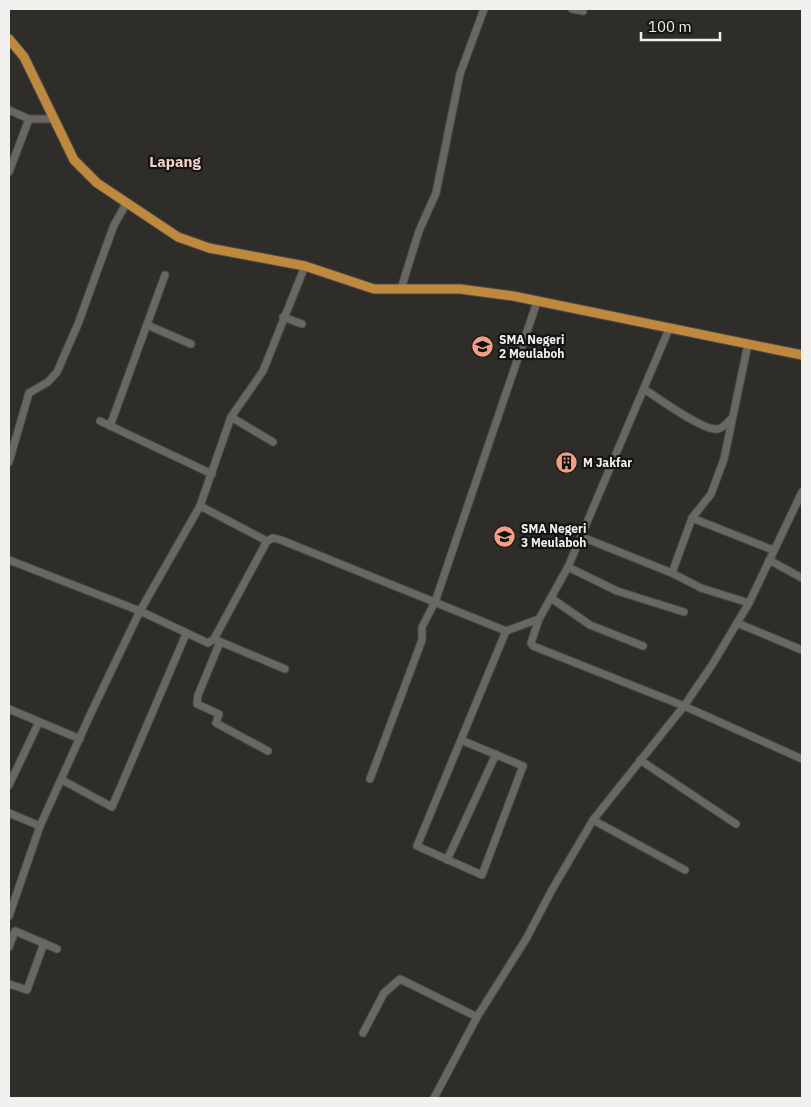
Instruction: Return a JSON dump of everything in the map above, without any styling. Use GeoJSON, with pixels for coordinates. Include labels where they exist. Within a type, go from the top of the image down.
{"type":"FeatureCollection","features":[{"type":"Feature","properties":{"kind":"main road"},"geometry":{"type":"LineString","coordinates":[[9,38],[24,57],[74,160],[97,183],[178,237],[201,246],[305,266],[365,288],[460,289],[537,302],[802,355]]}},
{"type":"Feature","properties":{"kind":"street"},"geometry":{"type":"LineString","coordinates":[[401,289],[419,231],[436,193],[460,74],[484,9]]}},
{"type":"Feature","properties":{"kind":"street"},"geometry":{"type":"LineString","coordinates":[[572,9],[583,11]]}},
{"type":"Feature","properties":{"kind":"street"},"geometry":{"type":"LineString","coordinates":[[9,110],[29,118],[54,119]]}},
{"type":"Feature","properties":{"kind":"street"},"geometry":{"type":"LineString","coordinates":[[9,172],[29,118]]}},
{"type":"Feature","properties":{"kind":"street"},"geometry":{"type":"LineString","coordinates":[[9,460],[29,393],[48,382],[57,372],[78,324],[114,225],[126,204]]}},
{"type":"Feature","properties":{"kind":"street"},"geometry":{"type":"LineString","coordinates":[[9,916],[40,826],[140,611],[200,506],[231,417],[263,371],[305,266]]}},
{"type":"Feature","properties":{"kind":"street"},"geometry":{"type":"LineString","coordinates":[[110,426],[165,275]]}},
{"type":"Feature","properties":{"kind":"street"},"geometry":{"type":"LineString","coordinates":[[370,779],[422,640],[422,628],[435,602],[537,302]]}},
{"type":"Feature","properties":{"kind":"street"},"geometry":{"type":"LineString","coordinates":[[283,317],[302,324]]}},
{"type":"Feature","properties":{"kind":"street"},"geometry":{"type":"LineString","coordinates":[[147,325],[191,344]]}},
{"type":"Feature","properties":{"kind":"street"},"geometry":{"type":"LineString","coordinates":[[668,329],[582,537],[568,567],[539,619],[531,642],[533,646],[684,706],[802,759]]}},
{"type":"Feature","properties":{"kind":"street"},"geometry":{"type":"LineString","coordinates":[[672,573],[692,518],[711,494],[724,459],[748,344]]}},
{"type":"Feature","properties":{"kind":"street"},"geometry":{"type":"LineString","coordinates":[[644,389],[668,403],[681,414],[715,429],[723,427],[731,420]]}},
{"type":"Feature","properties":{"kind":"street"},"geometry":{"type":"LineString","coordinates":[[231,417],[273,442]]}},
{"type":"Feature","properties":{"kind":"street"},"geometry":{"type":"LineString","coordinates":[[100,421],[212,474]]}},
{"type":"Feature","properties":{"kind":"street"},"geometry":{"type":"LineString","coordinates":[[434,1098],[477,1016],[526,939],[593,820],[684,706],[737,623],[749,603],[802,492]]}},
{"type":"Feature","properties":{"kind":"street"},"geometry":{"type":"LineString","coordinates":[[200,506],[267,541]]}},
{"type":"Feature","properties":{"kind":"street"},"geometry":{"type":"LineString","coordinates":[[692,518],[773,550]]}},
{"type":"Feature","properties":{"kind":"street"},"geometry":{"type":"LineString","coordinates":[[582,537],[672,573],[701,588],[749,603]]}},
{"type":"Feature","properties":{"kind":"street"},"geometry":{"type":"LineString","coordinates":[[268,751],[216,723],[219,714],[197,704],[198,695],[217,640],[267,541],[273,538],[506,631],[539,619]]}},
{"type":"Feature","properties":{"kind":"street"},"geometry":{"type":"LineString","coordinates":[[9,560],[140,611],[208,643],[217,640],[285,670]]}},
{"type":"Feature","properties":{"kind":"street"},"geometry":{"type":"LineString","coordinates":[[768,560],[802,578]]}},
{"type":"Feature","properties":{"kind":"street"},"geometry":{"type":"LineString","coordinates":[[568,567],[617,591],[684,612]]}},
{"type":"Feature","properties":{"kind":"street"},"geometry":{"type":"LineString","coordinates":[[551,598],[590,625],[643,646]]}},
{"type":"Feature","properties":{"kind":"street"},"geometry":{"type":"LineString","coordinates":[[737,623],[802,650]]}},
{"type":"Feature","properties":{"kind":"street"},"geometry":{"type":"LineString","coordinates":[[461,740],[523,766],[482,875],[417,846],[506,631]]}},
{"type":"Feature","properties":{"kind":"street"},"geometry":{"type":"LineString","coordinates":[[62,780],[112,807],[186,634]]}},
{"type":"Feature","properties":{"kind":"street"},"geometry":{"type":"LineString","coordinates":[[9,711],[80,739]]}},
{"type":"Feature","properties":{"kind":"street"},"geometry":{"type":"LineString","coordinates":[[9,785],[39,722]]}},
{"type":"Feature","properties":{"kind":"street"},"geometry":{"type":"LineString","coordinates":[[447,860],[496,754]]}},
{"type":"Feature","properties":{"kind":"street"},"geometry":{"type":"LineString","coordinates":[[640,760],[736,824]]}},
{"type":"Feature","properties":{"kind":"street"},"geometry":{"type":"LineString","coordinates":[[9,813],[40,826]]}},
{"type":"Feature","properties":{"kind":"street"},"geometry":{"type":"LineString","coordinates":[[593,820],[684,870]]}},
{"type":"Feature","properties":{"kind":"street"},"geometry":{"type":"LineString","coordinates":[[9,947],[15,931],[57,949]]}},
{"type":"Feature","properties":{"kind":"street"},"geometry":{"type":"LineString","coordinates":[[9,984],[27,990],[44,943]]}},
{"type":"Feature","properties":{"kind":"street"},"geometry":{"type":"LineString","coordinates":[[363,1033],[384,993],[400,979],[477,1016]]}},
{"type":"Feature","properties":{"kind":"place","name":"SMA Negeri 2 Meulaboh"},"geometry":{"type":"Point","coordinates":[483,347]}},
{"type":"Feature","properties":{"kind":"place","name":"M Jakfar"},"geometry":{"type":"Point","coordinates":[567,463]}},
{"type":"Feature","properties":{"kind":"place","name":"SMA Negeri 3 Meulaboh"},"geometry":{"type":"Point","coordinates":[505,536]}},
{"type":"Feature","properties":{"kind":"district","name":"Lapang"},"geometry":{"type":"Point","coordinates":[175,162]}}]}
